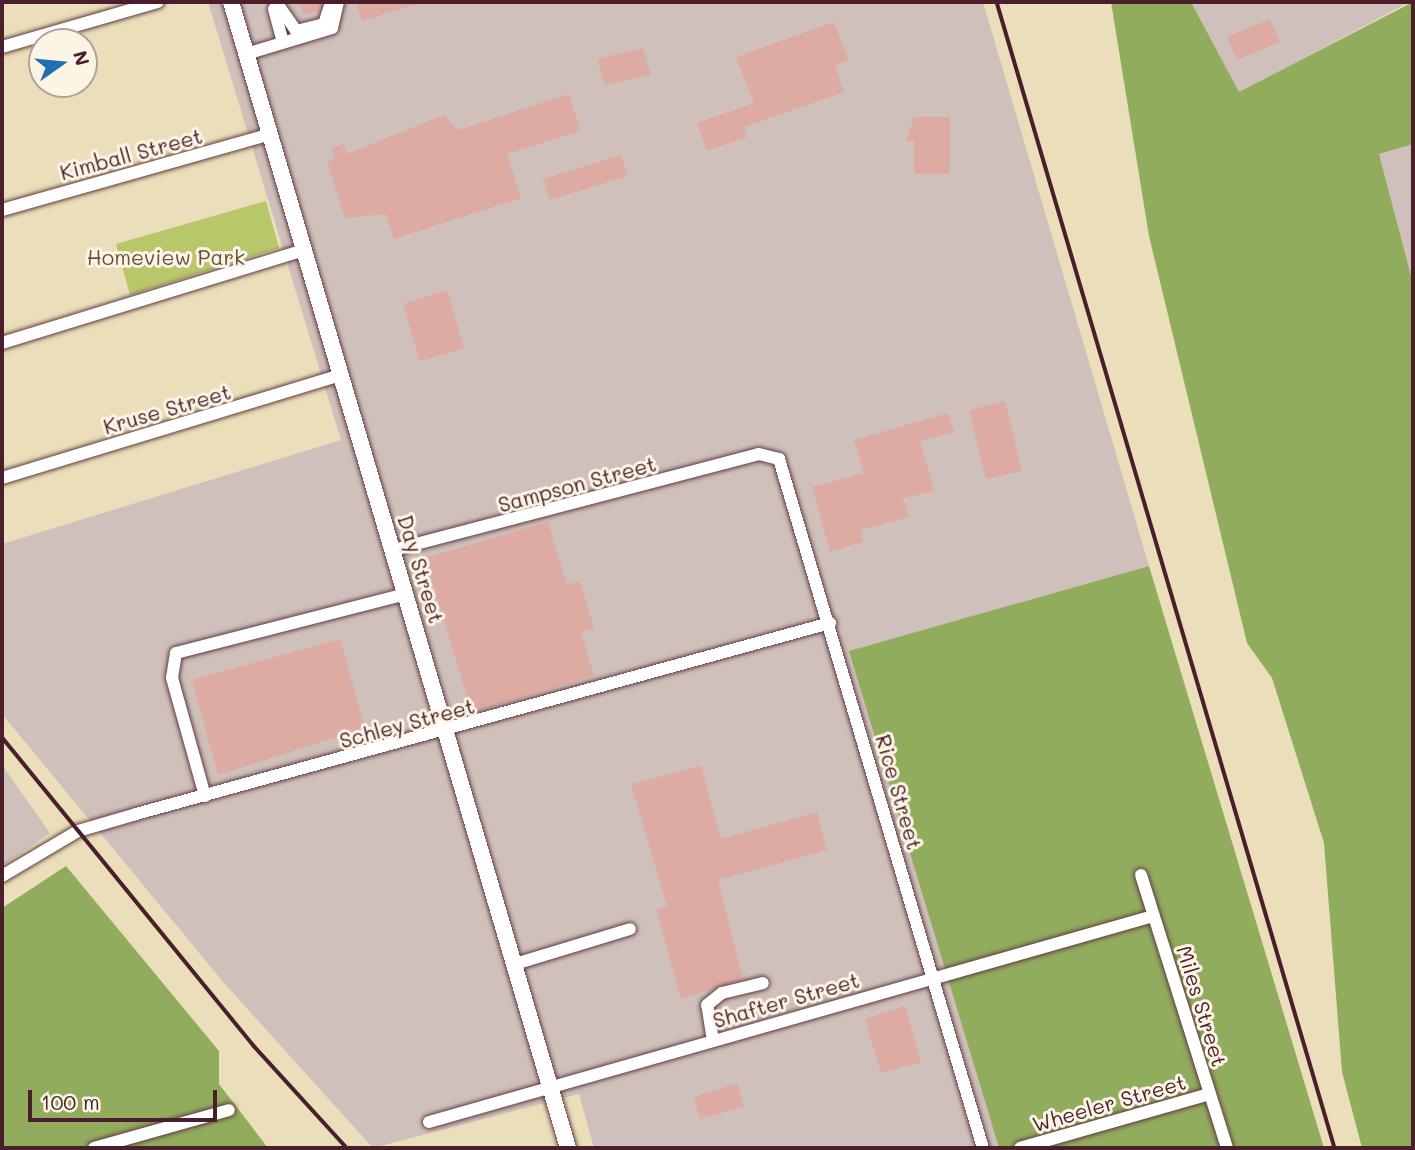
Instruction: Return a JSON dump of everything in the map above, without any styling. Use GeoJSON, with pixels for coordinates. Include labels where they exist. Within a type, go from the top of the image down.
{"type":"FeatureCollection","features":[{"type":"Feature","properties":{"kind":"main road","name":"Day Street"},"geometry":{"type":"LineString","coordinates":[[231,2],[568,1148]]}},
{"type":"Feature","properties":{"kind":"street"},"geometry":{"type":"LineString","coordinates":[[2,47],[158,2]]}},
{"type":"Feature","properties":{"kind":"street"},"geometry":{"type":"LineString","coordinates":[[274,2],[283,43]]}},
{"type":"Feature","properties":{"kind":"street"},"geometry":{"type":"LineString","coordinates":[[274,2],[296,31],[324,24],[331,2]]}},
{"type":"Feature","properties":{"kind":"street"},"geometry":{"type":"LineString","coordinates":[[246,54],[332,28],[338,2]]}},
{"type":"Feature","properties":{"kind":"street","name":"Kimball Street"},"geometry":{"type":"LineString","coordinates":[[2,210],[270,134]]}},
{"type":"Feature","properties":{"kind":"street"},"geometry":{"type":"LineString","coordinates":[[2,343],[304,250]]}},
{"type":"Feature","properties":{"kind":"street","name":"Kruse Street"},"geometry":{"type":"LineString","coordinates":[[2,478],[341,375]]}},
{"type":"Feature","properties":{"kind":"street","name":"Sampson Street"},"geometry":{"type":"LineString","coordinates":[[393,550],[770,453]]}},
{"type":"Feature","properties":{"kind":"street","name":"Rice Street"},"geometry":{"type":"LineString","coordinates":[[770,453],[784,469],[983,1148]]}},
{"type":"Feature","properties":{"kind":"street"},"geometry":{"type":"LineString","coordinates":[[205,796],[172,678],[176,653],[406,594]]}},
{"type":"Feature","properties":{"kind":"street","name":"Schley Street"},"geometry":{"type":"LineString","coordinates":[[2,876],[78,831],[447,733],[830,623]]}},
{"type":"Feature","properties":{"kind":"street","name":"Miles Street"},"geometry":{"type":"LineString","coordinates":[[1141,875],[1227,1148]]}},
{"type":"Feature","properties":{"kind":"street","name":"Shafter Street"},"geometry":{"type":"LineString","coordinates":[[429,1122],[1153,916]]}},
{"type":"Feature","properties":{"kind":"street"},"geometry":{"type":"LineString","coordinates":[[515,964],[629,929]]}},
{"type":"Feature","properties":{"kind":"street"},"geometry":{"type":"LineString","coordinates":[[713,1041],[707,1005],[722,993],[764,983]]}},
{"type":"Feature","properties":{"kind":"street","name":"Wheeler Street"},"geometry":{"type":"LineString","coordinates":[[1020,1148],[1209,1094]]}},
{"type":"Feature","properties":{"kind":"street"},"geometry":{"type":"LineString","coordinates":[[94,1148],[229,1110]]}},
{"type":"Feature","properties":{"kind":"shaded area"},"geometry":{"type":"Polygon","coordinates":[[[208,2],[983,2],[1149,566],[850,651],[999,1148],[594,1148],[579,1094],[373,1148],[224,983],[2,714],[2,544],[341,440],[208,2]]]}},
{"type":"Feature","properties":{"kind":"shaded area"},"geometry":{"type":"Polygon","coordinates":[[[1191,2],[1409,2],[1239,93],[1191,2]]]}},
{"type":"Feature","properties":{"kind":"shaded area"},"geometry":{"type":"Polygon","coordinates":[[[1413,144],[1413,283],[1379,154],[1413,144]]]}},
{"type":"Feature","properties":{"kind":"shaded area"},"geometry":{"type":"Polygon","coordinates":[[[2,765],[50,833],[2,866],[2,765]]]}},
{"type":"Feature","properties":{"kind":"green space"},"geometry":{"type":"Polygon","coordinates":[[[1111,2],[1191,2],[1239,92],[1413,2],[1413,144],[1379,154],[1413,283],[1413,1148],[1362,1148],[1342,1072],[1324,843],[1272,678],[1247,643],[1149,236],[1111,2]]]}},
{"type":"Feature","properties":{"kind":"green space","name":"Homeview Park"},"geometry":{"type":"Polygon","coordinates":[[[266,201],[279,248],[130,295],[116,244],[266,201]]]}},
{"type":"Feature","properties":{"kind":"green space"},"geometry":{"type":"Polygon","coordinates":[[[1149,566],[1324,1148],[999,1148],[849,651],[1149,566]]]}},
{"type":"Feature","properties":{"kind":"green space"},"geometry":{"type":"Polygon","coordinates":[[[66,866],[219,1051],[219,1084],[268,1148],[2,1148],[2,908],[66,866]]]}},
{"type":"Feature","properties":{"kind":"building"},"geometry":{"type":"Polygon","coordinates":[[[299,2],[322,2],[319,10],[304,15],[299,2]]]}},
{"type":"Feature","properties":{"kind":"building"},"geometry":{"type":"Polygon","coordinates":[[[356,2],[416,2],[416,4],[362,21],[356,2]]]}},
{"type":"Feature","properties":{"kind":"building"},"geometry":{"type":"Polygon","coordinates":[[[1270,19],[1280,42],[1237,60],[1227,37],[1270,19]]]}},
{"type":"Feature","properties":{"kind":"building"},"geometry":{"type":"Polygon","coordinates":[[[834,22],[849,60],[835,65],[844,92],[744,127],[747,137],[707,151],[697,123],[754,103],[736,57],[834,22]]]}},
{"type":"Feature","properties":{"kind":"building"},"geometry":{"type":"Polygon","coordinates":[[[643,48],[651,75],[605,85],[597,59],[643,48]]]}},
{"type":"Feature","properties":{"kind":"building"},"geometry":{"type":"Polygon","coordinates":[[[569,94],[580,131],[507,154],[521,198],[394,239],[386,214],[345,218],[327,161],[335,159],[332,148],[344,144],[347,154],[444,115],[458,130],[569,94]]]}},
{"type":"Feature","properties":{"kind":"building"},"geometry":{"type":"Polygon","coordinates":[[[914,117],[950,117],[950,174],[914,174],[914,141],[906,141],[914,117]]]}},
{"type":"Feature","properties":{"kind":"building"},"geometry":{"type":"Polygon","coordinates":[[[621,155],[627,176],[550,200],[543,179],[621,155]]]}},
{"type":"Feature","properties":{"kind":"building"},"geometry":{"type":"Polygon","coordinates":[[[447,290],[464,348],[420,361],[403,304],[447,290]]]}},
{"type":"Feature","properties":{"kind":"building"},"geometry":{"type":"Polygon","coordinates":[[[1005,401],[1022,471],[986,479],[969,410],[1005,401]]]}},
{"type":"Feature","properties":{"kind":"building"},"geometry":{"type":"Polygon","coordinates":[[[948,413],[954,432],[920,441],[934,490],[903,499],[909,517],[861,530],[863,542],[830,552],[812,487],[864,473],[854,440],[948,413]]]}},
{"type":"Feature","properties":{"kind":"building"},"geometry":{"type":"Polygon","coordinates":[[[548,522],[567,585],[580,581],[594,628],[581,632],[594,676],[472,713],[425,558],[548,522]]]}},
{"type":"Feature","properties":{"kind":"building"},"geometry":{"type":"Polygon","coordinates":[[[340,639],[365,728],[218,775],[192,680],[340,639]]]}},
{"type":"Feature","properties":{"kind":"building"},"geometry":{"type":"Polygon","coordinates":[[[701,766],[721,839],[817,812],[827,850],[718,880],[743,979],[681,999],[656,909],[667,906],[631,784],[701,766]]]}},
{"type":"Feature","properties":{"kind":"building"},"geometry":{"type":"Polygon","coordinates":[[[905,1006],[921,1062],[881,1073],[865,1019],[905,1006]]]}},
{"type":"Feature","properties":{"kind":"building"},"geometry":{"type":"Polygon","coordinates":[[[737,1083],[744,1106],[700,1119],[694,1097],[737,1083]]]}},
{"type":"Feature","properties":{"kind":"railway"},"geometry":{"type":"LineString","coordinates":[[997,2],[1335,1148]]}},
{"type":"Feature","properties":{"kind":"railway"},"geometry":{"type":"LineString","coordinates":[[2,737],[254,1046],[347,1148]]}}]}
